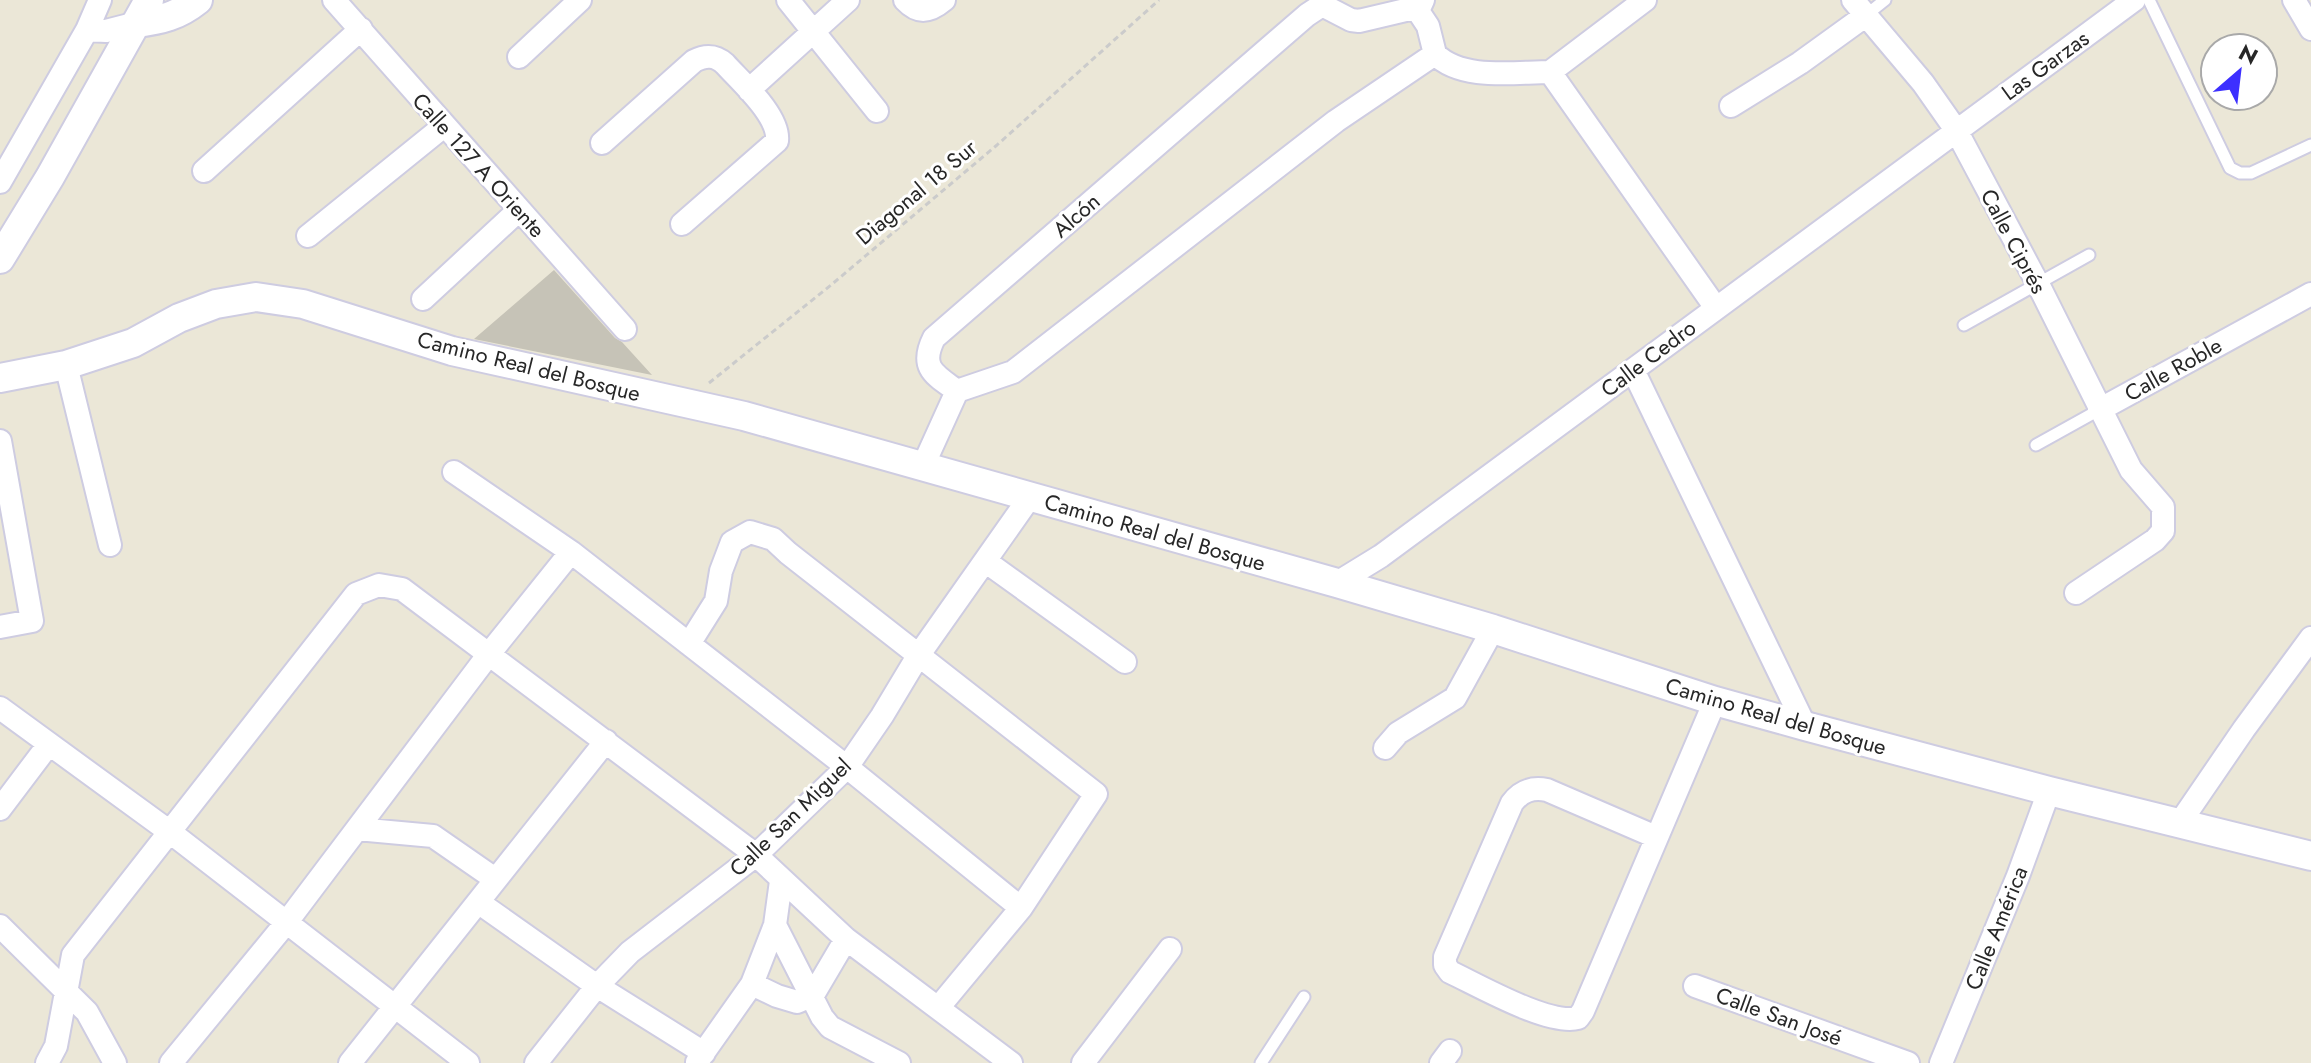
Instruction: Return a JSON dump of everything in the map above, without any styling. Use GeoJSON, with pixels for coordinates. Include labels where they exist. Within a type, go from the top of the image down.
{"type":"FeatureCollection","features":[{"type":"Feature","properties":{"kind":"street"},"geometry":{"type":"LineString","coordinates":[[0,182],[87,30],[100,0]]}},
{"type":"Feature","properties":{"kind":"street"},"geometry":{"type":"LineString","coordinates":[[87,30],[106,31],[143,12],[166,19],[198,0]]}},
{"type":"Feature","properties":{"kind":"street","name":"Calle 127 A Oriente"},"geometry":{"type":"LineString","coordinates":[[334,0],[625,329]]}},
{"type":"Feature","properties":{"kind":"street"},"geometry":{"type":"LineString","coordinates":[[519,57],[580,0]]}},
{"type":"Feature","properties":{"kind":"street"},"geometry":{"type":"LineString","coordinates":[[788,0],[877,111]]}},
{"type":"Feature","properties":{"kind":"street"},"geometry":{"type":"LineString","coordinates":[[749,90],[848,0]]}},
{"type":"Feature","properties":{"kind":"street"},"geometry":{"type":"LineString","coordinates":[[905,0],[918,10],[934,8],[944,0]]}},
{"type":"Feature","properties":{"kind":"street"},"geometry":{"type":"LineString","coordinates":[[1415,5],[1428,26],[1435,54],[1444,63],[1476,72],[1550,72],[1645,0]]}},
{"type":"Feature","properties":{"kind":"street","name":"Las Garzas"},"geometry":{"type":"LineString","coordinates":[[1956,130],[2134,0]]}},
{"type":"Feature","properties":{"kind":"street"},"geometry":{"type":"LineString","coordinates":[[2294,0],[2311,29]]}},
{"type":"Feature","properties":{"kind":"street","name":"Alcón"},"geometry":{"type":"LineString","coordinates":[[957,391],[932,373],[928,350],[934,338],[1307,15],[1322,5],[1359,21],[1415,5]]}},
{"type":"Feature","properties":{"kind":"street"},"geometry":{"type":"LineString","coordinates":[[1731,106],[1800,63],[1859,8]]}},
{"type":"Feature","properties":{"kind":"street","name":"Calle Ciprés"},"geometry":{"type":"LineString","coordinates":[[1859,8],[1923,83],[1956,130],[2038,284],[2131,470],[2163,507],[2163,531],[2076,593]]}},
{"type":"Feature","properties":{"kind":"street"},"geometry":{"type":"LineString","coordinates":[[0,259],[143,12]]}},
{"type":"Feature","properties":{"kind":"street"},"geometry":{"type":"LineString","coordinates":[[204,171],[361,29]]}},
{"type":"Feature","properties":{"kind":"street"},"geometry":{"type":"LineString","coordinates":[[923,466],[957,391],[1013,372],[1336,121],[1435,54]]}},
{"type":"Feature","properties":{"kind":"street"},"geometry":{"type":"LineString","coordinates":[[602,143],[701,57],[718,58],[773,119],[777,141],[774,147],[682,224]]}},
{"type":"Feature","properties":{"kind":"street"},"geometry":{"type":"LineString","coordinates":[[1550,72],[1716,308]]}},
{"type":"Feature","properties":{"kind":"street"},"geometry":{"type":"LineString","coordinates":[[308,236],[444,126]]}},
{"type":"Feature","properties":{"kind":"street","name":"Calle Cedro"},"geometry":{"type":"LineString","coordinates":[[1337,583],[1381,556],[1956,130]]}},
{"type":"Feature","properties":{"kind":"street"},"geometry":{"type":"LineString","coordinates":[[423,299],[519,210]]}},
{"type":"Feature","properties":{"kind":"street","name":"Calle Roble"},"geometry":{"type":"LineString","coordinates":[[2099,410],[2311,294]]}},
{"type":"Feature","properties":{"kind":"street","name":"Camino Real del Bosque"},"geometry":{"type":"LineString","coordinates":[[0,378],[66,365],[133,343],[179,318],[216,304],[256,297],[303,304],[452,351],[744,416],[1337,583],[1493,629],[1715,701],[2049,791],[2311,856]]}},
{"type":"Feature","properties":{"kind":"street"},"geometry":{"type":"LineString","coordinates":[[66,365],[110,545]]}},
{"type":"Feature","properties":{"kind":"street"},"geometry":{"type":"LineString","coordinates":[[1633,370],[1805,726]]}},
{"type":"Feature","properties":{"kind":"street"},"geometry":{"type":"LineString","coordinates":[[0,441],[32,621],[0,627]]}},
{"type":"Feature","properties":{"kind":"street"},"geometry":{"type":"LineString","coordinates":[[454,472],[571,552],[847,767],[1021,908]]}},
{"type":"Feature","properties":{"kind":"street","name":"Calle San Miguel"},"geometry":{"type":"LineString","coordinates":[[536,1063],[597,986],[630,952],[756,855],[847,767],[918,656],[1030,497]]}},
{"type":"Feature","properties":{"kind":"street"},"geometry":{"type":"LineString","coordinates":[[689,644],[716,601],[721,571],[732,542],[750,532],[773,539],[1096,794],[1021,908],[938,1008]]}},
{"type":"Feature","properties":{"kind":"street"},"geometry":{"type":"LineString","coordinates":[[171,1063],[286,923],[489,654],[571,552]]}},
{"type":"Feature","properties":{"kind":"street"},"geometry":{"type":"LineString","coordinates":[[985,561],[1125,662]]}},
{"type":"Feature","properties":{"kind":"street"},"geometry":{"type":"LineString","coordinates":[[47,1063],[56,1046],[73,955],[356,594],[379,585],[402,589],[606,741],[756,855],[846,939],[1011,1063]]}},
{"type":"Feature","properties":{"kind":"street"},"geometry":{"type":"LineString","coordinates":[[1385,748],[1398,733],[1455,698],[1493,629]]}},
{"type":"Feature","properties":{"kind":"street"},"geometry":{"type":"LineString","coordinates":[[2179,824],[2311,638]]}},
{"type":"Feature","properties":{"kind":"street"},"geometry":{"type":"LineString","coordinates":[[1656,837],[1547,790],[1537,788],[1519,794],[1512,803],[1445,957],[1445,965],[1450,972],[1539,1013],[1558,1019],[1578,1018],[1715,701]]}},
{"type":"Feature","properties":{"kind":"street"},"geometry":{"type":"LineString","coordinates":[[0,708],[170,832],[468,1063]]}},
{"type":"Feature","properties":{"kind":"street"},"geometry":{"type":"LineString","coordinates":[[350,1063],[606,741]]}},
{"type":"Feature","properties":{"kind":"street"},"geometry":{"type":"LineString","coordinates":[[0,809],[49,744]]}},
{"type":"Feature","properties":{"kind":"street","name":"Calle América"},"geometry":{"type":"LineString","coordinates":[[1941,1063],[2018,876],[2049,791]]}},
{"type":"Feature","properties":{"kind":"street"},"geometry":{"type":"LineString","coordinates":[[357,829],[433,836],[495,879]]}},
{"type":"Feature","properties":{"kind":"street"},"geometry":{"type":"LineString","coordinates":[[478,902],[700,1058],[752,984],[775,925],[781,881]]}},
{"type":"Feature","properties":{"kind":"street"},"geometry":{"type":"LineString","coordinates":[[775,925],[830,1027],[899,1063]]}},
{"type":"Feature","properties":{"kind":"street"},"geometry":{"type":"LineString","coordinates":[[0,926],[87,1012],[115,1063]]}},
{"type":"Feature","properties":{"kind":"street"},"geometry":{"type":"LineString","coordinates":[[752,984],[797,1002],[813,995],[846,939]]}},
{"type":"Feature","properties":{"kind":"street"},"geometry":{"type":"LineString","coordinates":[[1083,1063],[1170,949]]}},
{"type":"Feature","properties":{"kind":"street","name":"Calle San José"},"geometry":{"type":"LineString","coordinates":[[1695,986],[1908,1063]]}},
{"type":"Feature","properties":{"kind":"lane"},"geometry":{"type":"LineString","coordinates":[[1859,8],[1885,0]]}},
{"type":"Feature","properties":{"kind":"lane"},"geometry":{"type":"LineString","coordinates":[[2149,0],[2230,168],[2240,173],[2251,173],[2311,145]]}},
{"type":"Feature","properties":{"kind":"lane"},"geometry":{"type":"LineString","coordinates":[[1964,325],[2089,255]]}},
{"type":"Feature","properties":{"kind":"lane","name":"Calle Roble"},"geometry":{"type":"LineString","coordinates":[[2036,445],[2099,410]]}},
{"type":"Feature","properties":{"kind":"lane"},"geometry":{"type":"LineString","coordinates":[[1261,1063],[1304,997]]}},
{"type":"Feature","properties":{"kind":"path","name":"Diagonal 18 Sur"},"geometry":{"type":"LineString","coordinates":[[692,405],[706,385],[997,145],[1159,0]]}},
{"type":"Feature","properties":{"kind":"building"},"geometry":{"type":"Polygon","coordinates":[[[554,270],[615,338],[652,375],[474,339],[554,270]]]}}]}
